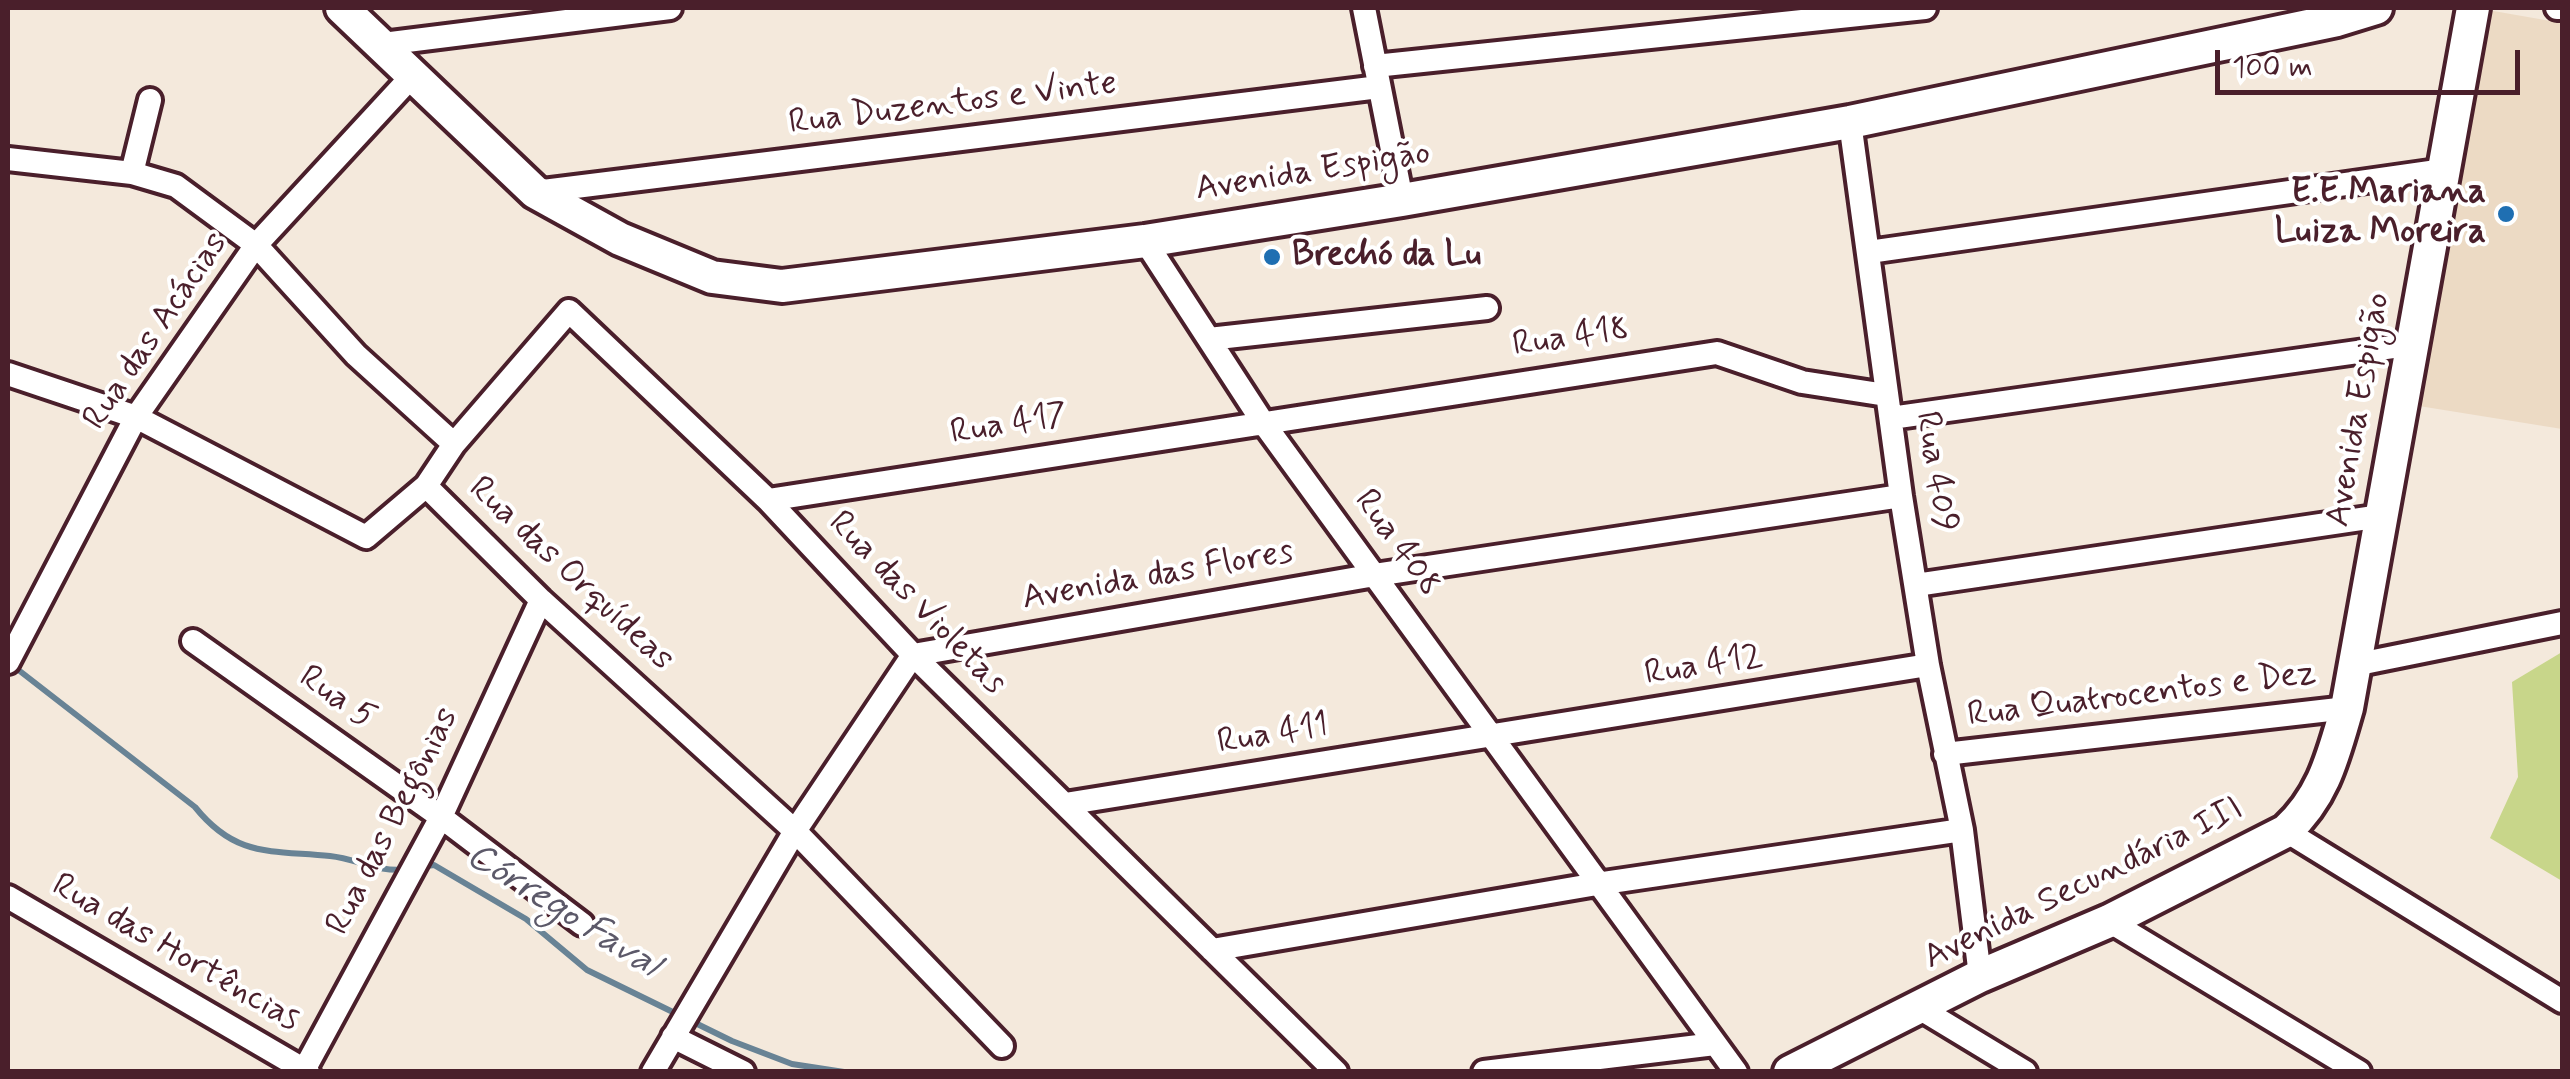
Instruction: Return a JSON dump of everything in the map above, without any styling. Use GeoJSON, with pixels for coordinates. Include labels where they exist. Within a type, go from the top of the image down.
{"type":"FeatureCollection","features":[{"type":"Feature","properties":{"kind":"street","name":"Avenida Espigão"},"geometry":{"type":"LineString","coordinates":[[342,8],[535,192],[620,239],[712,278],[782,286],[1145,241],[1850,122],[2334,14],[2376,8]]}},
{"type":"Feature","properties":{"kind":"street"},"geometry":{"type":"LineString","coordinates":[[383,44],[670,8]]}},
{"type":"Feature","properties":{"kind":"street"},"geometry":{"type":"LineString","coordinates":[[1364,8],[1402,200]]}},
{"type":"Feature","properties":{"kind":"street","name":"Rua Duzentos e Vinte"},"geometry":{"type":"LineString","coordinates":[[535,192],[1377,77],[1925,8]]}},
{"type":"Feature","properties":{"kind":"street","name":"Avenida Espigão"},"geometry":{"type":"LineString","coordinates":[[2346,708],[2473,8]]}},
{"type":"Feature","properties":{"kind":"street","name":"Rua das Acácias"},"geometry":{"type":"LineString","coordinates":[[8,662],[136,417],[256,245],[413,74]]}},
{"type":"Feature","properties":{"kind":"street"},"geometry":{"type":"LineString","coordinates":[[132,173],[150,100]]}},
{"type":"Feature","properties":{"kind":"street","name":"Rua 409"},"geometry":{"type":"LineString","coordinates":[[1850,122],[1901,496],[1928,665],[1962,830],[1980,976]]}},
{"type":"Feature","properties":{"kind":"street"},"geometry":{"type":"LineString","coordinates":[[8,159],[132,173],[176,186],[256,245],[356,354],[454,444]]}},
{"type":"Feature","properties":{"kind":"street"},"geometry":{"type":"LineString","coordinates":[[1869,252],[2444,170]]}},
{"type":"Feature","properties":{"kind":"street","name":"Rua 408"},"geometry":{"type":"LineString","coordinates":[[1145,241],[1262,421],[1736,1072]]}},
{"type":"Feature","properties":{"kind":"street"},"geometry":{"type":"LineString","coordinates":[[1209,340],[1487,308]]}},
{"type":"Feature","properties":{"kind":"street","name":"Rua das Violetas"},"geometry":{"type":"LineString","coordinates":[[426,486],[454,444],[570,311],[768,500],[912,655],[1336,1072]]}},
{"type":"Feature","properties":{"kind":"street","name":"Rua 418"},"geometry":{"type":"LineString","coordinates":[[1262,421],[1716,353],[1889,406],[2414,344]]}},
{"type":"Feature","properties":{"kind":"street","name":"Rua das Orquídeas"},"geometry":{"type":"LineString","coordinates":[[8,374],[136,417],[366,537],[426,486],[541,600],[795,831],[1002,1046]]}},
{"type":"Feature","properties":{"kind":"street","name":"Rua 417"},"geometry":{"type":"LineString","coordinates":[[768,500],[1262,421]]}},
{"type":"Feature","properties":{"kind":"street","name":"Avenida das Flores"},"geometry":{"type":"LineString","coordinates":[[912,655],[1375,575],[1901,496]]}},
{"type":"Feature","properties":{"kind":"street"},"geometry":{"type":"LineString","coordinates":[[1916,585],[2381,516]]}},
{"type":"Feature","properties":{"kind":"street","name":"Rua das Begônias"},"geometry":{"type":"LineString","coordinates":[[305,1071],[441,817],[541,600]]}},
{"type":"Feature","properties":{"kind":"street"},"geometry":{"type":"LineString","coordinates":[[2354,665],[2562,624]]}},
{"type":"Feature","properties":{"kind":"street","name":"Rua 5"},"geometry":{"type":"LineString","coordinates":[[192,641],[441,817],[582,924]]}},
{"type":"Feature","properties":{"kind":"street"},"geometry":{"type":"LineString","coordinates":[[653,1072],[795,831],[912,655]]}},
{"type":"Feature","properties":{"kind":"street","name":"Rua 412"},"geometry":{"type":"LineString","coordinates":[[1492,737],[1928,665]]}},
{"type":"Feature","properties":{"kind":"street","name":"Rua Quatrocentos e Dez"},"geometry":{"type":"LineString","coordinates":[[1945,754],[2346,708]]}},
{"type":"Feature","properties":{"kind":"street","name":"Avenida Secundária III"},"geometry":{"type":"LineString","coordinates":[[1790,1072],[1980,976],[2109,920],[2286,831],[2308,810],[2325,782],[2346,708]]}},
{"type":"Feature","properties":{"kind":"street","name":"Rua 411"},"geometry":{"type":"LineString","coordinates":[[1065,804],[1492,737]]}},
{"type":"Feature","properties":{"kind":"street"},"geometry":{"type":"LineString","coordinates":[[1212,950],[1597,884],[1962,830]]}},
{"type":"Feature","properties":{"kind":"street"},"geometry":{"type":"LineString","coordinates":[[2286,831],[2562,1001]]}},
{"type":"Feature","properties":{"kind":"street","name":"Rua das Hortências"},"geometry":{"type":"LineString","coordinates":[[8,898],[305,1071]]}},
{"type":"Feature","properties":{"kind":"street"},"geometry":{"type":"LineString","coordinates":[[2109,920],[2358,1072]]}},
{"type":"Feature","properties":{"kind":"street"},"geometry":{"type":"LineString","coordinates":[[1921,1009],[2025,1072]]}},
{"type":"Feature","properties":{"kind":"street"},"geometry":{"type":"LineString","coordinates":[[673,1037],[743,1072]]}},
{"type":"Feature","properties":{"kind":"street"},"geometry":{"type":"LineString","coordinates":[[1484,1072],[1715,1044]]}},
{"type":"Feature","properties":{"kind":"street"},"geometry":{"type":"LineString","coordinates":[[1659,1072],[1676,1049]]}},
{"type":"Feature","properties":{"kind":"shaded area","name":"E.E Mariana Luiza Moreira"},"geometry":{"type":"Polygon","coordinates":[[[2482,9],[2562,23],[2562,429],[2419,406],[2482,9]]]}},
{"type":"Feature","properties":{"kind":"green space"},"geometry":{"type":"Polygon","coordinates":[[[2562,652],[2562,881],[2490,838],[2518,777],[2512,682],[2562,652]]]}},
{"type":"Feature","properties":{"kind":"waterway","name":"Córrego Faval"},"geometry":{"type":"LineString","coordinates":[[12,665],[195,807],[210,824],[240,843],[387,869],[407,869]]}},
{"type":"Feature","properties":{"kind":"waterway","name":"Córrego Faval"},"geometry":{"type":"LineString","coordinates":[[419,867],[434,865],[526,919],[587,970],[732,1041],[792,1064],[844,1072]]}},
{"type":"Feature","properties":{"kind":"place","name":"E.E Mariana Luiza Moreira"},"geometry":{"type":"Point","coordinates":[2506,214]}},
{"type":"Feature","properties":{"kind":"place","name":"Brechó da Lu"},"geometry":{"type":"Point","coordinates":[1272,257]}}]}
